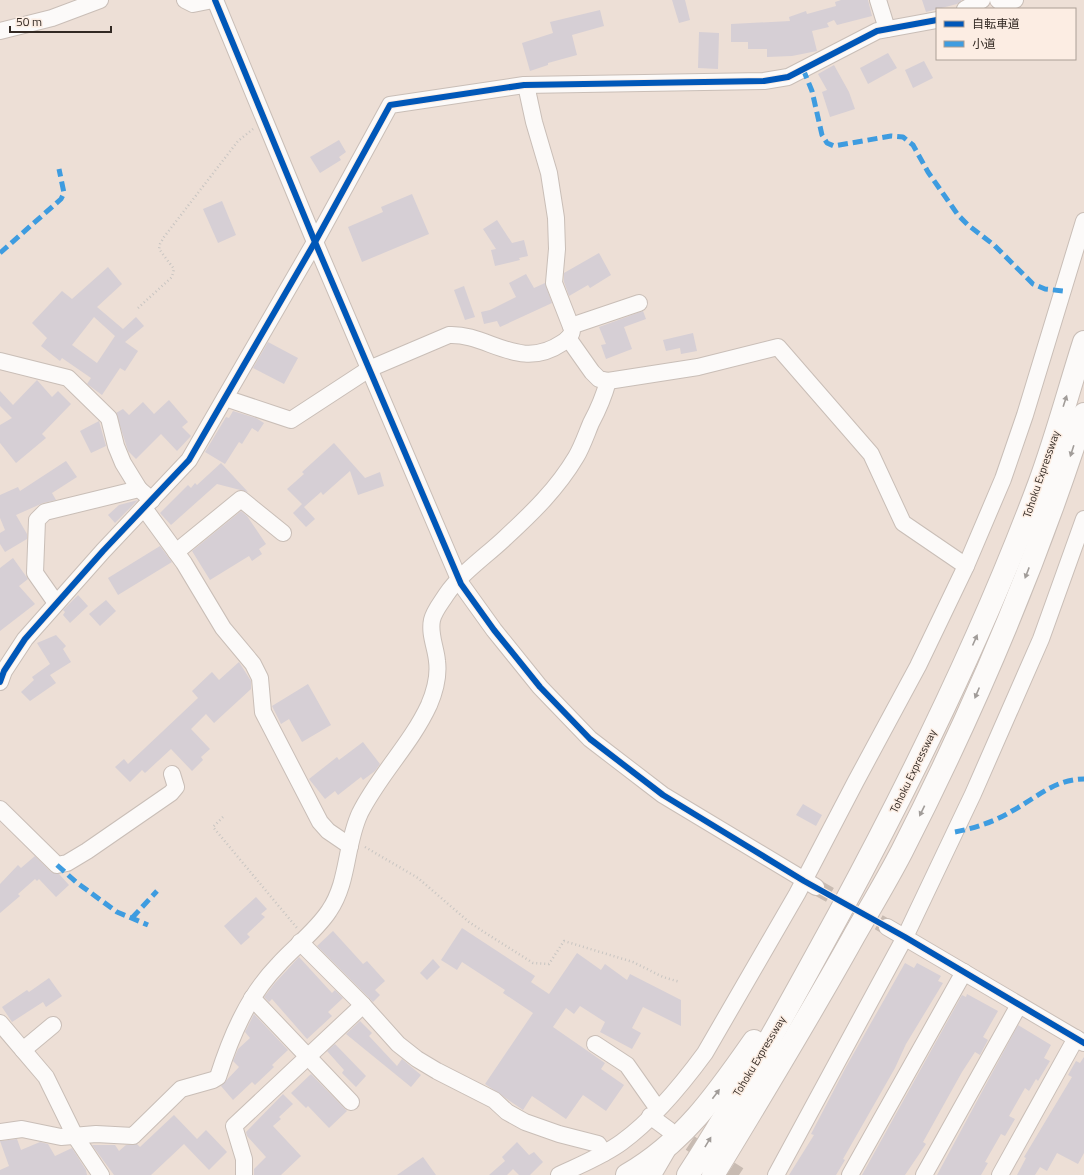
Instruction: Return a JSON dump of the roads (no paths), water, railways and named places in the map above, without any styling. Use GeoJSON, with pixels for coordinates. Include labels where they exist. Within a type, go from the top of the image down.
{"type":"FeatureCollection","features":[{"type":"Feature","properties":{"kind":"highway","name":"Tohoku Expressway"},"geometry":{"type":"LineString","coordinates":[[688,1175],[777,1028],[879,840],[945,706],[995,593],[1039,483],[1084,342]]}},
{"type":"Feature","properties":{"kind":"highway","name":"Tohoku Expressway"},"geometry":{"type":"LineString","coordinates":[[713,1175],[796,1040],[902,852],[966,721],[1060,490],[1084,414]]}},
{"type":"Feature","properties":{"kind":"highway"},"geometry":{"type":"LineString","coordinates":[[628,1175],[670,1137],[695,1121],[718,1092],[766,1023],[879,840]]}},
{"type":"Feature","properties":{"kind":"highway"},"geometry":{"type":"LineString","coordinates":[[724,1175],[796,1040]]}},
{"type":"Feature","properties":{"kind":"street"},"geometry":{"type":"LineString","coordinates":[[0,31],[52,18],[100,0]]}},
{"type":"Feature","properties":{"kind":"street"},"geometry":{"type":"LineString","coordinates":[[185,0],[192,4],[214,0],[459,580],[494,630],[540,687],[590,739],[663,795],[810,884]]}},
{"type":"Feature","properties":{"kind":"street"},"geometry":{"type":"LineString","coordinates":[[878,0],[887,29]]}},
{"type":"Feature","properties":{"kind":"street"},"geometry":{"type":"LineString","coordinates":[[967,8],[982,0]]}},
{"type":"Feature","properties":{"kind":"street"},"geometry":{"type":"LineString","coordinates":[[998,0],[1003,4],[1015,0]]}},
{"type":"Feature","properties":{"kind":"street"},"geometry":{"type":"LineString","coordinates":[[0,682],[4,671],[25,639],[56,603],[189,460],[315,242],[390,105],[526,85],[764,82],[788,77],[859,39],[887,29],[936,20]]}},
{"type":"Feature","properties":{"kind":"street"},"geometry":{"type":"LineString","coordinates":[[526,85],[534,122],[550,174],[555,210],[557,249],[554,283],[570,332],[592,372],[599,379],[608,381],[698,367],[778,347],[871,454],[903,523],[966,566]]}},
{"type":"Feature","properties":{"kind":"street"},"geometry":{"type":"LineString","coordinates":[[559,1175],[604,1153],[622,1142],[654,1113],[688,1077],[705,1053],[810,884],[856,781],[918,666],[966,566],[1003,479],[1025,415],[1084,221]]}},
{"type":"Feature","properties":{"kind":"street"},"geometry":{"type":"LineString","coordinates":[[225,398],[291,420],[369,369],[449,335],[458,334],[496,347],[528,355],[551,349],[570,332],[639,303]]}},
{"type":"Feature","properties":{"kind":"street"},"geometry":{"type":"LineString","coordinates":[[0,361],[68,378],[109,418],[116,446],[123,464],[224,628],[253,664],[260,678],[263,712],[320,822],[328,831],[351,843]]}},
{"type":"Feature","properties":{"kind":"street"},"geometry":{"type":"LineString","coordinates":[[0,1132],[22,1129],[60,1137],[96,1134],[133,1136],[182,1089],[213,1080],[218,1076],[239,1022],[264,980],[328,913],[337,899],[342,887],[353,831],[368,800],[401,752],[429,705],[438,677],[438,661],[431,625],[433,617],[447,592],[534,512],[552,491],[577,456],[605,393],[608,381]]}},
{"type":"Feature","properties":{"kind":"street"},"geometry":{"type":"LineString","coordinates":[[56,603],[35,573],[37,520],[45,512],[139,489]]}},
{"type":"Feature","properties":{"kind":"street"},"geometry":{"type":"LineString","coordinates":[[176,552],[241,499],[283,533]]}},
{"type":"Feature","properties":{"kind":"street"},"geometry":{"type":"LineString","coordinates":[[776,1175],[905,937],[1003,729],[1041,639],[1084,519]]}},
{"type":"Feature","properties":{"kind":"street"},"geometry":{"type":"LineString","coordinates":[[0,809],[58,865],[67,863],[87,851],[171,793],[176,787],[172,774]]}},
{"type":"Feature","properties":{"kind":"street"},"geometry":{"type":"LineString","coordinates":[[887,927],[1080,1041],[1000,1175]]}},
{"type":"Feature","properties":{"kind":"street"},"geometry":{"type":"LineString","coordinates":[[303,940],[398,1044],[437,1072],[477,1090],[494,1100],[507,1112],[525,1122],[558,1134],[598,1144],[604,1153]]}},
{"type":"Feature","properties":{"kind":"street"},"geometry":{"type":"LineString","coordinates":[[850,1175],[964,972]]}},
{"type":"Feature","properties":{"kind":"street"},"geometry":{"type":"LineString","coordinates":[[252,998],[350,1102]]}},
{"type":"Feature","properties":{"kind":"street"},"geometry":{"type":"LineString","coordinates":[[244,1175],[244,1159],[234,1126],[363,1005]]}},
{"type":"Feature","properties":{"kind":"street"},"geometry":{"type":"LineString","coordinates":[[924,1175],[1019,1005]]}},
{"type":"Feature","properties":{"kind":"street"},"geometry":{"type":"LineString","coordinates":[[0,1023],[46,1077],[75,1136],[100,1175]]}},
{"type":"Feature","properties":{"kind":"street"},"geometry":{"type":"LineString","coordinates":[[23,1050],[53,1026]]}},
{"type":"Feature","properties":{"kind":"street"},"geometry":{"type":"LineString","coordinates":[[595,1044],[627,1065],[654,1113],[670,1137],[653,1175]]}},
{"type":"Feature","properties":{"kind":"tunnel"},"geometry":{"type":"LineString","coordinates":[[816,887],[887,927]]}},
{"type":"Feature","properties":{"kind":"tunnel"},"geometry":{"type":"LineString","coordinates":[[670,1130],[739,1175]]}}]}
